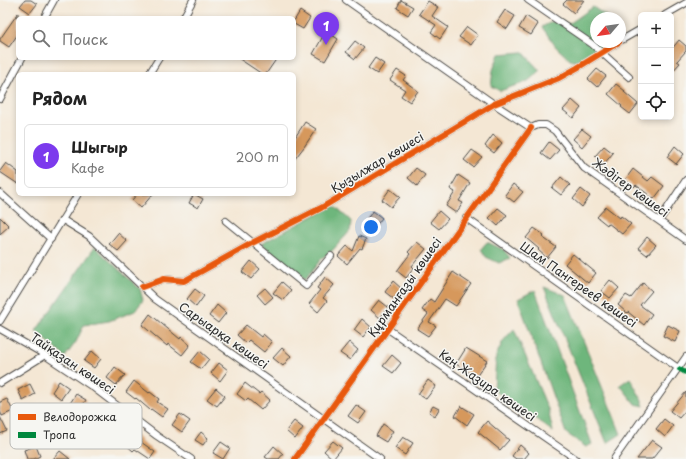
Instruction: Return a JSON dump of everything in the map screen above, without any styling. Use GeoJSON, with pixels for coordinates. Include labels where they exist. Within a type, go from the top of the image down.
{"type":"FeatureCollection","features":[{"type":"Feature","properties":{"kind":"street"},"geometry":{"type":"LineString","coordinates":[[45,16],[54,0]]}},
{"type":"Feature","properties":{"kind":"street"},"geometry":{"type":"LineString","coordinates":[[184,16],[193,0]]}},
{"type":"Feature","properties":{"kind":"street"},"geometry":{"type":"LineString","coordinates":[[346,0],[494,104],[531,128]]}},
{"type":"Feature","properties":{"kind":"street"},"geometry":{"type":"LineString","coordinates":[[528,0],[592,44],[629,77]]}},
{"type":"Feature","properties":{"kind":"street"},"geometry":{"type":"LineString","coordinates":[[671,12],[686,3]]}},
{"type":"Feature","properties":{"kind":"street","name":"Қызылжар көшесі"},"geometry":{"type":"LineString","coordinates":[[626,38],[638,31]]}},
{"type":"Feature","properties":{"kind":"street","name":"Қызылжар көшесі"},"geometry":{"type":"LineString","coordinates":[[142,287],[164,279],[184,281],[252,243],[321,208],[494,104],[559,78],[610,48]]}},
{"type":"Feature","properties":{"kind":"street"},"geometry":{"type":"LineString","coordinates":[[0,99],[21,60]]}},
{"type":"Feature","properties":{"kind":"street"},"geometry":{"type":"LineString","coordinates":[[150,72],[158,60]]}},
{"type":"Feature","properties":{"kind":"street","name":"Жәдігер көшесі"},"geometry":{"type":"LineString","coordinates":[[531,128],[538,125],[546,125],[555,131],[584,168],[686,240]]}},
{"type":"Feature","properties":{"kind":"street","name":"Құрманғазы көшесі"},"geometry":{"type":"LineString","coordinates":[[295,459],[531,128]]}},
{"type":"Feature","properties":{"kind":"street"},"geometry":{"type":"LineString","coordinates":[[659,221],[686,180]]}},
{"type":"Feature","properties":{"kind":"street"},"geometry":{"type":"LineString","coordinates":[[0,193],[51,239]]}},
{"type":"Feature","properties":{"kind":"street"},"geometry":{"type":"LineString","coordinates":[[0,321],[77,196]]}},
{"type":"Feature","properties":{"kind":"street","name":"Шам Пангереев көшесі"},"geometry":{"type":"LineString","coordinates":[[466,218],[678,368]]}},
{"type":"Feature","properties":{"kind":"street","name":"Сарыарқа көшесі"},"geometry":{"type":"LineString","coordinates":[[63,220],[89,236],[155,299],[380,459]]}},
{"type":"Feature","properties":{"kind":"street"},"geometry":{"type":"LineString","coordinates":[[226,222],[306,286],[331,256]]}},
{"type":"Feature","properties":{"kind":"street","name":"Тайқазан көшесі"},"geometry":{"type":"LineString","coordinates":[[0,329],[45,355],[114,403]]}},
{"type":"Feature","properties":{"kind":"street","name":"Кең Жазира көшесі"},"geometry":{"type":"LineString","coordinates":[[388,329],[576,459]]}},
{"type":"Feature","properties":{"kind":"street"},"geometry":{"type":"LineString","coordinates":[[0,384],[45,355]]}},
{"type":"Feature","properties":{"kind":"street"},"geometry":{"type":"LineString","coordinates":[[614,459],[686,357]]}},
{"type":"Feature","properties":{"kind":"street","name":"Тайқазан көшесі"},"geometry":{"type":"LineString","coordinates":[[142,425],[191,459]]}},
{"type":"Feature","properties":{"kind":"green space"},"geometry":{"type":"Polygon","coordinates":[[[593,7],[600,12],[590,12],[590,48],[602,48],[578,62],[570,60],[556,47],[542,27],[557,19],[569,24],[593,7]]]}},
{"type":"Feature","properties":{"kind":"green space"},"geometry":{"type":"Polygon","coordinates":[[[523,52],[540,71],[528,81],[500,91],[491,86],[493,70],[499,54],[523,52]]]}},
{"type":"Feature","properties":{"kind":"green space"},"geometry":{"type":"Polygon","coordinates":[[[333,205],[351,221],[350,231],[332,251],[322,258],[305,280],[261,244],[333,205]]]}},
{"type":"Feature","properties":{"kind":"green space"},"geometry":{"type":"Polygon","coordinates":[[[487,242],[504,250],[510,258],[499,263],[486,257],[481,249],[487,242]]]}},
{"type":"Feature","properties":{"kind":"green space"},"geometry":{"type":"Polygon","coordinates":[[[95,247],[140,289],[143,300],[135,311],[109,321],[84,325],[76,342],[65,357],[36,331],[95,247]]]}},
{"type":"Feature","properties":{"kind":"green space"},"geometry":{"type":"Polygon","coordinates":[[[544,287],[565,295],[621,434],[607,443],[544,287]]]}},
{"type":"Feature","properties":{"kind":"green space"},"geometry":{"type":"Polygon","coordinates":[[[535,290],[592,444],[586,447],[566,433],[518,299],[535,290]]]}},
{"type":"Feature","properties":{"kind":"green space"},"geometry":{"type":"Polygon","coordinates":[[[514,329],[548,409],[553,432],[494,390],[496,356],[503,341],[514,329]]]}},
{"type":"Feature","properties":{"kind":"green space"},"geometry":{"type":"Polygon","coordinates":[[[630,378],[644,406],[635,404],[620,385],[630,378]]]}},
{"type":"Feature","properties":{"kind":"building"},"geometry":{"type":"Polygon","coordinates":[[[25,0],[31,0],[37,4],[30,13],[20,6],[25,0]]]}},
{"type":"Feature","properties":{"kind":"building"},"geometry":{"type":"Polygon","coordinates":[[[401,0],[413,7],[408,15],[397,8],[401,0]]]}},
{"type":"Feature","properties":{"kind":"building"},"geometry":{"type":"Polygon","coordinates":[[[567,0],[584,0],[574,13],[563,4],[567,0]]]}},
{"type":"Feature","properties":{"kind":"building"},"geometry":{"type":"Polygon","coordinates":[[[428,1],[438,7],[432,16],[448,27],[440,39],[431,32],[436,25],[419,14],[428,1]]]}},
{"type":"Feature","properties":{"kind":"building"},"geometry":{"type":"Polygon","coordinates":[[[505,10],[515,16],[507,29],[497,22],[505,10]]]}},
{"type":"Feature","properties":{"kind":"building"},"geometry":{"type":"Polygon","coordinates":[[[300,11],[310,18],[303,29],[296,25],[296,18],[300,11]]]}},
{"type":"Feature","properties":{"kind":"building"},"geometry":{"type":"Polygon","coordinates":[[[18,13],[18,16],[16,16],[16,37],[9,47],[0,41],[0,39],[18,13]]]}},
{"type":"Feature","properties":{"kind":"building"},"geometry":{"type":"Polygon","coordinates":[[[526,16],[538,24],[531,35],[519,28],[526,16]]]}},
{"type":"Feature","properties":{"kind":"building"},"geometry":{"type":"Polygon","coordinates":[[[467,27],[478,35],[471,45],[459,37],[467,27]]]}},
{"type":"Feature","properties":{"kind":"building"},"geometry":{"type":"Polygon","coordinates":[[[326,31],[338,39],[325,61],[313,54],[326,31]]]}},
{"type":"Feature","properties":{"kind":"building"},"geometry":{"type":"Polygon","coordinates":[[[679,40],[686,46],[686,51],[677,61],[680,63],[674,70],[674,48],[679,40]]]}},
{"type":"Feature","properties":{"kind":"building"},"geometry":{"type":"Polygon","coordinates":[[[355,41],[364,48],[355,59],[346,52],[355,41]]]}},
{"type":"Feature","properties":{"kind":"building"},"geometry":{"type":"Polygon","coordinates":[[[375,58],[384,64],[377,74],[368,68],[375,58]]]}},
{"type":"Feature","properties":{"kind":"building"},"geometry":{"type":"Polygon","coordinates":[[[241,60],[276,60],[267,72],[259,72],[241,60]]]}},
{"type":"Feature","properties":{"kind":"building"},"geometry":{"type":"Polygon","coordinates":[[[597,69],[606,76],[597,87],[588,79],[597,69]]]}},
{"type":"Feature","properties":{"kind":"building"},"geometry":{"type":"Polygon","coordinates":[[[397,70],[406,76],[403,80],[418,91],[410,102],[401,96],[405,90],[390,80],[397,70]]]}},
{"type":"Feature","properties":{"kind":"building"},"geometry":{"type":"Polygon","coordinates":[[[616,84],[638,104],[630,114],[608,94],[616,84]]]}},
{"type":"Feature","properties":{"kind":"building"},"geometry":{"type":"Polygon","coordinates":[[[572,100],[581,108],[573,118],[563,110],[572,100]]]}},
{"type":"Feature","properties":{"kind":"building"},"geometry":{"type":"Polygon","coordinates":[[[305,122],[316,129],[296,157],[296,136],[305,122]]]}},
{"type":"Feature","properties":{"kind":"building"},"geometry":{"type":"Polygon","coordinates":[[[582,129],[591,136],[582,147],[573,139],[582,129]]]}},
{"type":"Feature","properties":{"kind":"building"},"geometry":{"type":"Polygon","coordinates":[[[493,135],[502,143],[494,153],[485,146],[493,135]]]}},
{"type":"Feature","properties":{"kind":"building"},"geometry":{"type":"Polygon","coordinates":[[[549,142],[559,150],[550,160],[541,153],[549,142]]]}},
{"type":"Feature","properties":{"kind":"building"},"geometry":{"type":"Polygon","coordinates":[[[604,146],[613,153],[604,164],[595,156],[604,146]]]}},
{"type":"Feature","properties":{"kind":"building"},"geometry":{"type":"Polygon","coordinates":[[[675,146],[684,154],[676,164],[667,157],[675,146]]]}},
{"type":"Feature","properties":{"kind":"building"},"geometry":{"type":"Polygon","coordinates":[[[472,150],[482,157],[473,167],[464,160],[472,150]]]}},
{"type":"Feature","properties":{"kind":"building"},"geometry":{"type":"Polygon","coordinates":[[[6,163],[16,170],[16,183],[0,172],[6,163]]]}},
{"type":"Feature","properties":{"kind":"building"},"geometry":{"type":"Polygon","coordinates":[[[416,168],[425,175],[417,186],[408,178],[416,168]]]}},
{"type":"Feature","properties":{"kind":"building"},"geometry":{"type":"Polygon","coordinates":[[[633,169],[648,181],[652,177],[664,186],[654,199],[636,185],[634,187],[625,180],[633,169]]]}},
{"type":"Feature","properties":{"kind":"building"},"geometry":{"type":"Polygon","coordinates":[[[458,175],[470,183],[459,201],[463,203],[456,213],[446,206],[455,192],[450,189],[458,175]]]}},
{"type":"Feature","properties":{"kind":"building"},"geometry":{"type":"Polygon","coordinates":[[[561,177],[570,185],[561,195],[552,188],[561,177]]]}},
{"type":"Feature","properties":{"kind":"building"},"geometry":{"type":"Polygon","coordinates":[[[513,184],[523,192],[514,202],[505,195],[513,184]]]}},
{"type":"Feature","properties":{"kind":"building"},"geometry":{"type":"Polygon","coordinates":[[[390,189],[400,197],[391,207],[382,200],[390,189]]]}},
{"type":"Feature","properties":{"kind":"building"},"geometry":{"type":"Polygon","coordinates":[[[581,189],[590,196],[582,207],[573,199],[581,189]]]}},
{"type":"Feature","properties":{"kind":"building"},"geometry":{"type":"Polygon","coordinates":[[[135,196],[151,196],[141,208],[132,200],[135,196]]]}},
{"type":"Feature","properties":{"kind":"building"},"geometry":{"type":"Polygon","coordinates":[[[193,196],[198,196],[203,199],[198,208],[189,203],[193,196]]]}},
{"type":"Feature","properties":{"kind":"building"},"geometry":{"type":"Polygon","coordinates":[[[606,207],[620,218],[621,216],[631,224],[622,234],[608,223],[607,225],[597,217],[606,207]]]}},
{"type":"Feature","properties":{"kind":"building"},"geometry":{"type":"Polygon","coordinates":[[[498,208],[507,215],[498,226],[489,218],[498,208]]]}},
{"type":"Feature","properties":{"kind":"building"},"geometry":{"type":"Polygon","coordinates":[[[373,211],[382,218],[374,228],[365,221],[373,211]]]}},
{"type":"Feature","properties":{"kind":"building"},"geometry":{"type":"Polygon","coordinates":[[[439,211],[448,219],[439,229],[430,222],[439,211]]]}},
{"type":"Feature","properties":{"kind":"building"},"geometry":{"type":"Polygon","coordinates":[[[0,217],[9,226],[0,234],[0,217]]]}},
{"type":"Feature","properties":{"kind":"building"},"geometry":{"type":"Polygon","coordinates":[[[534,228],[544,235],[542,237],[556,247],[547,258],[526,238],[534,228]]]}},
{"type":"Feature","properties":{"kind":"building"},"geometry":{"type":"Polygon","coordinates":[[[118,233],[127,241],[118,251],[109,244],[118,233]]]}},
{"type":"Feature","properties":{"kind":"building"},"geometry":{"type":"Polygon","coordinates":[[[359,236],[366,239],[362,249],[360,248],[347,264],[338,256],[347,246],[353,251],[359,236]]]}},
{"type":"Feature","properties":{"kind":"building"},"geometry":{"type":"Polygon","coordinates":[[[647,237],[656,245],[647,255],[638,248],[647,237]]]}},
{"type":"Feature","properties":{"kind":"building"},"geometry":{"type":"Polygon","coordinates":[[[417,242],[426,249],[412,266],[414,268],[406,278],[397,271],[410,254],[408,252],[417,242]]]}},
{"type":"Feature","properties":{"kind":"building"},"geometry":{"type":"Polygon","coordinates":[[[573,254],[596,273],[588,283],[565,264],[573,254]]]}},
{"type":"Feature","properties":{"kind":"building"},"geometry":{"type":"Polygon","coordinates":[[[251,261],[260,269],[251,279],[242,272],[251,261]]]}},
{"type":"Feature","properties":{"kind":"building"},"geometry":{"type":"Polygon","coordinates":[[[453,272],[471,284],[456,306],[445,299],[429,322],[436,326],[428,336],[417,329],[428,314],[422,310],[430,299],[434,302],[453,272]]]}},
{"type":"Feature","properties":{"kind":"building"},"geometry":{"type":"Polygon","coordinates":[[[325,277],[334,285],[323,298],[327,301],[318,312],[309,304],[320,290],[317,288],[325,277]]]}},
{"type":"Feature","properties":{"kind":"building"},"geometry":{"type":"Polygon","coordinates":[[[610,280],[619,288],[610,298],[601,291],[610,280]]]}},
{"type":"Feature","properties":{"kind":"building"},"geometry":{"type":"Polygon","coordinates":[[[393,281],[402,289],[394,299],[385,292],[393,281]]]}},
{"type":"Feature","properties":{"kind":"building"},"geometry":{"type":"Polygon","coordinates":[[[282,282],[291,290],[283,300],[273,293],[282,282]]]}},
{"type":"Feature","properties":{"kind":"building"},"geometry":{"type":"Polygon","coordinates":[[[643,283],[652,291],[640,305],[652,314],[644,325],[618,305],[626,295],[631,298],[643,283]]]}},
{"type":"Feature","properties":{"kind":"building"},"geometry":{"type":"Polygon","coordinates":[[[265,288],[273,297],[265,304],[257,295],[265,288]]]}},
{"type":"Feature","properties":{"kind":"building"},"geometry":{"type":"Polygon","coordinates":[[[195,289],[204,296],[196,307],[187,299],[195,289]]]}},
{"type":"Feature","properties":{"kind":"building"},"geometry":{"type":"Polygon","coordinates":[[[379,300],[388,307],[380,318],[371,310],[379,300]]]}},
{"type":"Feature","properties":{"kind":"building"},"geometry":{"type":"Polygon","coordinates":[[[217,305],[226,313],[218,323],[209,316],[217,305]]]}},
{"type":"Feature","properties":{"kind":"building"},"geometry":{"type":"Polygon","coordinates":[[[150,314],[180,339],[181,337],[190,345],[182,355],[168,344],[167,346],[142,325],[150,314]]]}},
{"type":"Feature","properties":{"kind":"building"},"geometry":{"type":"Polygon","coordinates":[[[362,319],[371,327],[363,337],[354,330],[362,319]]]}},
{"type":"Feature","properties":{"kind":"building"},"geometry":{"type":"Polygon","coordinates":[[[246,325],[261,337],[263,334],[272,342],[264,352],[249,340],[246,343],[237,335],[246,325]]]}},
{"type":"Feature","properties":{"kind":"building"},"geometry":{"type":"Polygon","coordinates":[[[668,325],[680,331],[675,342],[663,336],[668,325]]]}},
{"type":"Feature","properties":{"kind":"building"},"geometry":{"type":"Polygon","coordinates":[[[349,342],[358,350],[350,360],[340,353],[349,342]]]}},
{"type":"Feature","properties":{"kind":"building"},"geometry":{"type":"Polygon","coordinates":[[[282,348],[291,356],[283,366],[273,358],[282,348]]]}},
{"type":"Feature","properties":{"kind":"building"},"geometry":{"type":"Polygon","coordinates":[[[466,348],[487,361],[476,377],[456,364],[466,348]]]}},
{"type":"Feature","properties":{"kind":"building"},"geometry":{"type":"Polygon","coordinates":[[[92,351],[101,359],[94,368],[84,361],[92,351]]]}},
{"type":"Feature","properties":{"kind":"building"},"geometry":{"type":"Polygon","coordinates":[[[200,351],[209,359],[201,369],[191,362],[200,351]]]}},
{"type":"Feature","properties":{"kind":"building"},"geometry":{"type":"Polygon","coordinates":[[[392,355],[401,363],[393,373],[383,366],[392,355]]]}},
{"type":"Feature","properties":{"kind":"building"},"geometry":{"type":"Polygon","coordinates":[[[219,363],[228,370],[220,381],[211,373],[219,363]]]}},
{"type":"Feature","properties":{"kind":"building"},"geometry":{"type":"Polygon","coordinates":[[[115,367],[125,375],[116,385],[107,378],[115,367]]]}},
{"type":"Feature","properties":{"kind":"building"},"geometry":{"type":"Polygon","coordinates":[[[428,380],[436,386],[426,399],[418,394],[428,380]]]}},
{"type":"Feature","properties":{"kind":"building"},"geometry":{"type":"Polygon","coordinates":[[[59,381],[69,388],[61,399],[52,392],[59,381]]]}},
{"type":"Feature","properties":{"kind":"building"},"geometry":{"type":"Polygon","coordinates":[[[134,381],[159,399],[157,402],[168,409],[162,417],[126,392],[134,381]]]}},
{"type":"Feature","properties":{"kind":"building"},"geometry":{"type":"Polygon","coordinates":[[[245,383],[259,394],[261,392],[270,400],[261,410],[248,399],[246,401],[237,394],[245,383]]]}},
{"type":"Feature","properties":{"kind":"building"},"geometry":{"type":"Polygon","coordinates":[[[30,384],[35,394],[23,401],[18,390],[30,384]]]}},
{"type":"Feature","properties":{"kind":"building"},"geometry":{"type":"Polygon","coordinates":[[[216,388],[225,396],[217,406],[207,399],[216,388]]]}},
{"type":"Feature","properties":{"kind":"building"},"geometry":{"type":"Polygon","coordinates":[[[686,392],[686,410],[679,418],[670,411],[686,392]]]}},
{"type":"Feature","properties":{"kind":"building"},"geometry":{"type":"Polygon","coordinates":[[[76,394],[86,400],[84,403],[70,403],[76,394]]]}},
{"type":"Feature","properties":{"kind":"building"},"geometry":{"type":"Polygon","coordinates":[[[7,399],[10,405],[10,412],[2,416],[0,411],[0,402],[7,399]]]}},
{"type":"Feature","properties":{"kind":"building"},"geometry":{"type":"Polygon","coordinates":[[[356,405],[366,412],[358,423],[348,416],[356,405]]]}},
{"type":"Feature","properties":{"kind":"building"},"geometry":{"type":"Polygon","coordinates":[[[433,406],[439,409],[435,416],[429,412],[433,406]]]}},
{"type":"Feature","properties":{"kind":"building"},"geometry":{"type":"Polygon","coordinates":[[[461,406],[474,414],[467,425],[455,416],[461,406]]]}},
{"type":"Feature","properties":{"kind":"building"},"geometry":{"type":"Polygon","coordinates":[[[180,414],[190,421],[182,432],[172,425],[180,414]]]}},
{"type":"Feature","properties":{"kind":"building"},"geometry":{"type":"Polygon","coordinates":[[[0,417],[7,431],[0,434],[0,417]]]}},
{"type":"Feature","properties":{"kind":"building"},"geometry":{"type":"Polygon","coordinates":[[[664,419],[673,426],[665,437],[656,429],[664,419]]]}},
{"type":"Feature","properties":{"kind":"building"},"geometry":{"type":"Polygon","coordinates":[[[294,421],[303,428],[295,439],[286,431],[294,421]]]}},
{"type":"Feature","properties":{"kind":"building"},"geometry":{"type":"Polygon","coordinates":[[[487,421],[509,440],[500,450],[478,432],[487,421]]]}},
{"type":"Feature","properties":{"kind":"building"},"geometry":{"type":"Polygon","coordinates":[[[383,424],[393,431],[386,442],[376,436],[383,424]]]}},
{"type":"Feature","properties":{"kind":"building"},"geometry":{"type":"Polygon","coordinates":[[[201,432],[208,438],[203,445],[195,440],[201,432]]]}},
{"type":"Feature","properties":{"kind":"building"},"geometry":{"type":"Polygon","coordinates":[[[403,437],[413,443],[405,455],[395,448],[403,437]]]}},
{"type":"Feature","properties":{"kind":"building"},"geometry":{"type":"Polygon","coordinates":[[[652,440],[662,447],[652,459],[637,459],[652,440]]]}},
{"type":"Feature","properties":{"kind":"building"},"geometry":{"type":"Polygon","coordinates":[[[333,441],[342,448],[333,459],[324,451],[333,441]]]}},
{"type":"Feature","properties":{"kind":"building"},"geometry":{"type":"Polygon","coordinates":[[[221,442],[230,448],[223,459],[213,453],[221,442]]]}},
{"type":"Feature","properties":{"kind":"building"},"geometry":{"type":"Polygon","coordinates":[[[142,443],[155,452],[150,459],[135,449],[142,449],[142,443]]]}},
{"type":"Feature","properties":{"kind":"building"},"geometry":{"type":"Polygon","coordinates":[[[520,445],[529,453],[524,459],[516,459],[512,456],[520,445]]]}},
{"type":"Feature","properties":{"kind":"building"},"geometry":{"type":"Polygon","coordinates":[[[274,446],[283,454],[279,459],[268,459],[265,457],[274,446]]]}},
{"type":"Feature","properties":{"kind":"building"},"geometry":{"type":"Polygon","coordinates":[[[37,449],[40,456],[34,459],[27,459],[24,450],[37,449]]]}},
{"type":"Feature","properties":{"kind":"building"},"geometry":{"type":"Polygon","coordinates":[[[60,451],[70,459],[53,459],[60,451]]]}},
{"type":"Feature","properties":{"kind":"marked path"},"geometry":{"type":"LineString","coordinates":[[678,368],[686,373]]}},
{"type":"Feature","properties":{"kind":"cycle path"},"geometry":{"type":"LineString","coordinates":[[142,287],[164,279],[184,281],[252,243],[321,208],[494,104],[559,78],[609,48]]}},
{"type":"Feature","properties":{"kind":"cycle path"},"geometry":{"type":"LineString","coordinates":[[295,459],[531,128]]}},
{"type":"Feature","properties":{"kind":"place","name":"Шыгыр"},"geometry":{"type":"Point","coordinates":[326,45]}}]}
